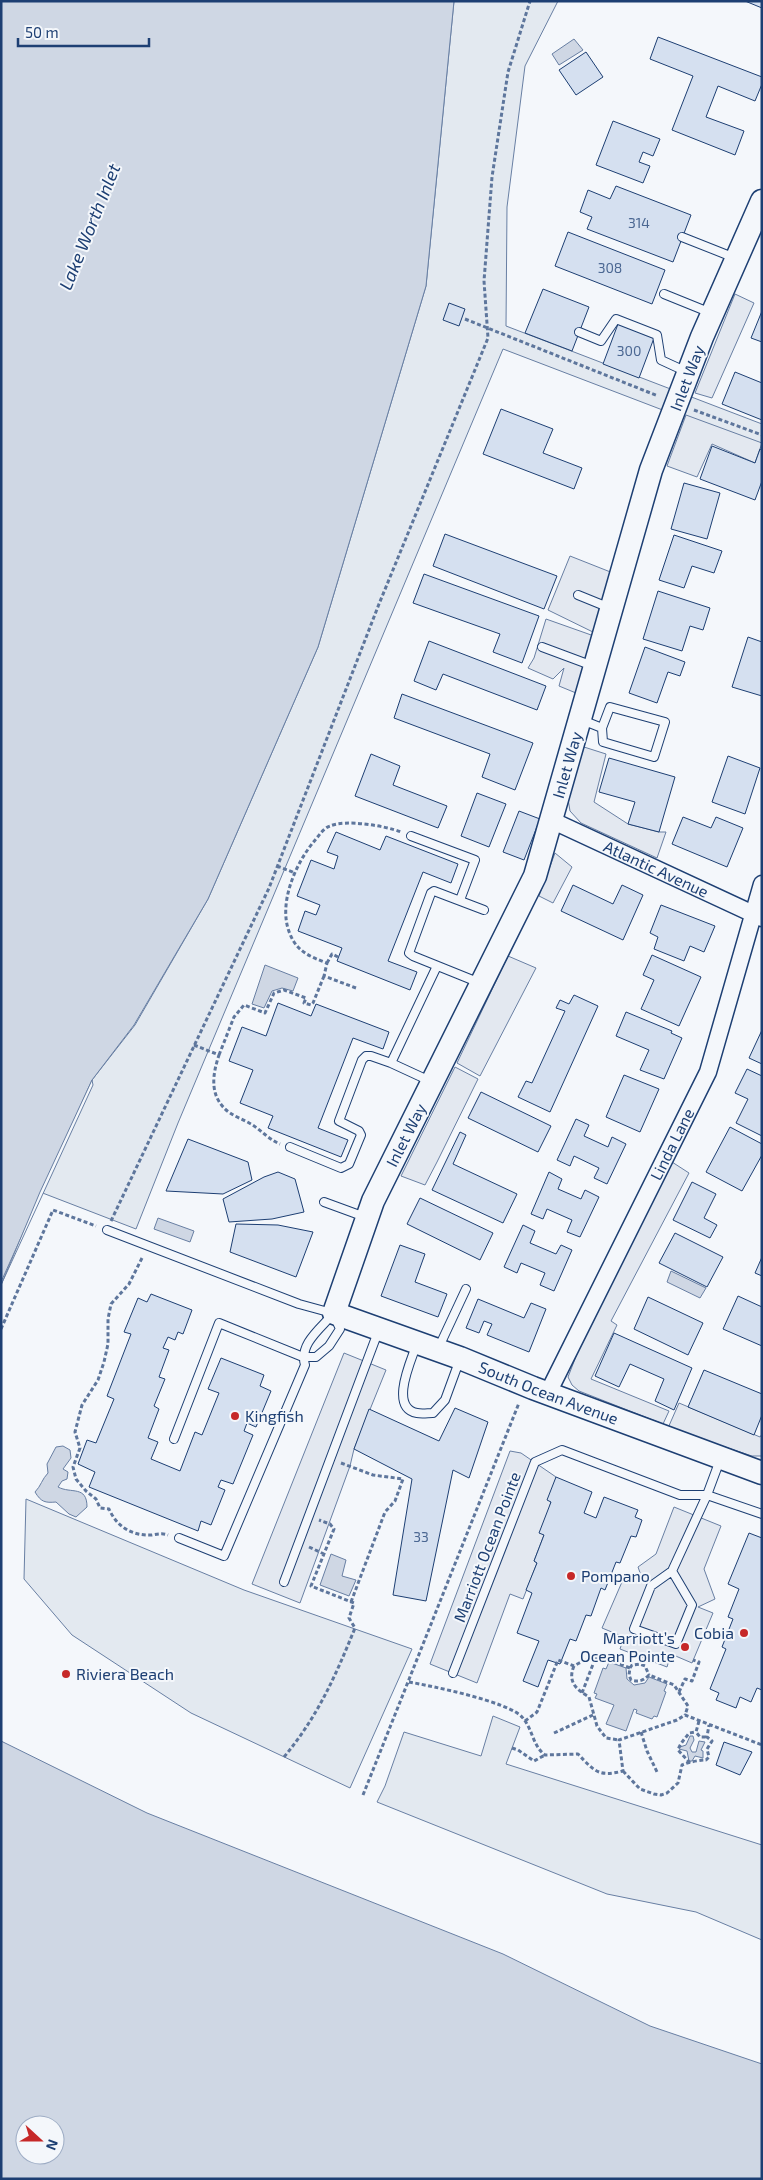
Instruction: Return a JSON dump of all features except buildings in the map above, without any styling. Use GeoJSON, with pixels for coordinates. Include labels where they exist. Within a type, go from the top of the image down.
{"type":"FeatureCollection","features":[{"type":"Feature","properties":{"kind":"street","name":"Inlet Way"},"geometry":{"type":"LineString","coordinates":[[334,1313],[373,1201],[535,876],[651,470],[712,314],[762,201]]}},
{"type":"Feature","properties":{"kind":"street","name":"Atlantic Avenue"},"geometry":{"type":"LineString","coordinates":[[551,820],[758,916]]}},
{"type":"Feature","properties":{"kind":"street","name":"Linda Lane"},"geometry":{"type":"LineString","coordinates":[[548,1393],[708,1072],[758,916],[762,884]]}},
{"type":"Feature","properties":{"kind":"street","name":"South Ocean Avenue"},"geometry":{"type":"LineString","coordinates":[[334,1313],[460,1358],[762,1473]]}},
{"type":"Feature","properties":{"kind":"lane"},"geometry":{"type":"LineString","coordinates":[[682,237],[736,259]]}},
{"type":"Feature","properties":{"kind":"lane"},"geometry":{"type":"LineString","coordinates":[[664,294],[712,314]]}},
{"type":"Feature","properties":{"kind":"lane"},"geometry":{"type":"LineString","coordinates":[[579,332],[601,340],[616,319],[657,335],[661,360],[689,373]]}},
{"type":"Feature","properties":{"kind":"lane"},"geometry":{"type":"LineString","coordinates":[[578,595],[612,608]]}},
{"type":"Feature","properties":{"kind":"lane"},"geometry":{"type":"LineString","coordinates":[[542,647],[595,667]]}},
{"type":"Feature","properties":{"kind":"lane"},"geometry":{"type":"LineString","coordinates":[[610,707],[665,722],[654,756],[603,742],[602,728],[610,707]]}},
{"type":"Feature","properties":{"kind":"lane"},"geometry":{"type":"LineString","coordinates":[[580,719],[602,728]]}},
{"type":"Feature","properties":{"kind":"lane"},"geometry":{"type":"LineString","coordinates":[[411,836],[476,860],[460,900]]}},
{"type":"Feature","properties":{"kind":"lane"},"geometry":{"type":"LineString","coordinates":[[481,984],[413,956],[410,953],[410,947],[434,891],[484,910]]}},
{"type":"Feature","properties":{"kind":"lane"},"geometry":{"type":"LineString","coordinates":[[391,1063],[437,966]]}},
{"type":"Feature","properties":{"kind":"lane"},"geometry":{"type":"LineString","coordinates":[[290,1147],[341,1168],[345,1168],[349,1164],[360,1136],[359,1132],[339,1121],[362,1060],[366,1056],[391,1063],[432,1082]]}},
{"type":"Feature","properties":{"kind":"lane"},"geometry":{"type":"LineString","coordinates":[[324,1202],[366,1218]]}},
{"type":"Feature","properties":{"kind":"lane"},"geometry":{"type":"LineString","coordinates":[[107,1230],[299,1304],[334,1313]]}},
{"type":"Feature","properties":{"kind":"lane"},"geometry":{"type":"LineString","coordinates":[[460,1358],[445,1400],[433,1413],[415,1413],[407,1407],[401,1390],[466,1289]]}},
{"type":"Feature","properties":{"kind":"lane"},"geometry":{"type":"LineString","coordinates":[[174,1439],[218,1323],[303,1357],[316,1357],[329,1346],[340,1328],[334,1313]]}},
{"type":"Feature","properties":{"kind":"lane"},"geometry":{"type":"LineString","coordinates":[[179,1538],[224,1556],[305,1366],[303,1357],[307,1344],[334,1313]]}},
{"type":"Feature","properties":{"kind":"lane"},"geometry":{"type":"LineString","coordinates":[[284,1582],[379,1330]]}},
{"type":"Feature","properties":{"kind":"lane","name":"Marriott Ocean Pointe"},"geometry":{"type":"LineString","coordinates":[[453,1673],[535,1462],[562,1450],[680,1495],[707,1495],[762,1514]]}},
{"type":"Feature","properties":{"kind":"lane"},"geometry":{"type":"LineString","coordinates":[[672,1571],[692,1605],[676,1644],[634,1629],[651,1586],[672,1571],[707,1495],[721,1458]]}},
{"type":"Feature","properties":{"kind":"path"},"geometry":{"type":"LineString","coordinates":[[1,1329],[53,1210],[107,1230],[278,866],[379,604],[488,338],[484,281],[492,177],[508,72],[530,1]]}},
{"type":"Feature","properties":{"kind":"path"},"geometry":{"type":"LineString","coordinates":[[465,319],[677,404],[762,435]]}},
{"type":"Feature","properties":{"kind":"path"},"geometry":{"type":"LineString","coordinates":[[327,964],[304,955],[289,934],[285,917],[295,873],[308,848],[330,826],[351,823],[382,826],[411,836]]}},
{"type":"Feature","properties":{"kind":"path"},"geometry":{"type":"LineString","coordinates":[[278,866],[295,873]]}},
{"type":"Feature","properties":{"kind":"path"},"geometry":{"type":"LineString","coordinates":[[290,1147],[273,1141],[253,1125],[228,1111],[221,1104],[213,1086],[213,1077],[219,1055],[234,1017],[244,1005],[265,1013],[272,996],[281,990],[306,998],[304,1003],[311,1005],[332,954],[338,957]]}},
{"type":"Feature","properties":{"kind":"path"},"geometry":{"type":"LineString","coordinates":[[324,976],[356,988]]}},
{"type":"Feature","properties":{"kind":"path"},"geometry":{"type":"LineString","coordinates":[[194,1045],[219,1055]]}},
{"type":"Feature","properties":{"kind":"path"},"geometry":{"type":"LineString","coordinates":[[142,1258],[129,1284],[111,1304],[108,1318],[108,1344],[104,1362],[98,1380],[82,1405],[75,1432],[80,1448],[73,1468],[76,1479],[96,1499],[100,1508],[109,1509],[113,1518],[122,1527],[136,1534],[165,1533],[179,1538]]}},
{"type":"Feature","properties":{"kind":"path"},"geometry":{"type":"LineString","coordinates":[[364,1795],[520,1401]]}},
{"type":"Feature","properties":{"kind":"path"},"geometry":{"type":"LineString","coordinates":[[350,1466],[373,1475],[403,1478],[395,1501],[385,1512],[351,1602]]}},
{"type":"Feature","properties":{"kind":"path"},"geometry":{"type":"LineString","coordinates":[[284,1757],[304,1733],[332,1685],[355,1628],[349,1618],[354,1603],[311,1586],[334,1528],[330,1524]]}},
{"type":"Feature","properties":{"kind":"path"},"geometry":{"type":"LineString","coordinates":[[582,1693],[595,1659]]}},
{"type":"Feature","properties":{"kind":"path"},"geometry":{"type":"LineString","coordinates":[[630,1668],[607,1659],[584,1660],[574,1666],[570,1677],[573,1684],[589,1698],[593,1715],[602,1734],[606,1738],[619,1740],[677,1720],[685,1715],[688,1706],[674,1685],[649,1675]]}},
{"type":"Feature","properties":{"kind":"path"},"geometry":{"type":"LineString","coordinates":[[525,1721],[538,1712],[558,1660],[574,1666]]}},
{"type":"Feature","properties":{"kind":"path"},"geometry":{"type":"LineString","coordinates":[[679,1693],[685,1679],[692,1681],[699,1662],[693,1660]]}},
{"type":"Feature","properties":{"kind":"path"},"geometry":{"type":"LineString","coordinates":[[640,1664],[648,1670],[649,1675],[644,1680],[638,1682],[631,1680],[629,1675],[630,1668],[640,1664]]}},
{"type":"Feature","properties":{"kind":"path"},"geometry":{"type":"LineString","coordinates":[[409,1682],[448,1690],[492,1704],[506,1706],[520,1715],[525,1721],[537,1749],[545,1755]]}},
{"type":"Feature","properties":{"kind":"path"},"geometry":{"type":"LineString","coordinates":[[554,1733],[593,1715]]}},
{"type":"Feature","properties":{"kind":"path"},"geometry":{"type":"LineString","coordinates":[[685,1715],[762,1745]]}},
{"type":"Feature","properties":{"kind":"path"},"geometry":{"type":"LineString","coordinates":[[696,1732],[700,1721]]}},
{"type":"Feature","properties":{"kind":"path"},"geometry":{"type":"LineString","coordinates":[[707,1737],[709,1725]]}},
{"type":"Feature","properties":{"kind":"path"},"geometry":{"type":"LineString","coordinates":[[641,1732],[647,1751],[658,1774]]}},
{"type":"Feature","properties":{"kind":"path"},"geometry":{"type":"LineString","coordinates":[[619,1740],[623,1771],[640,1789],[661,1795],[667,1793],[678,1783],[682,1765],[706,1760],[709,1757],[707,1750],[712,1742],[707,1737],[700,1737],[696,1732]]}},
{"type":"Feature","properties":{"kind":"path"},"geometry":{"type":"LineString","coordinates":[[692,1764],[678,1750],[680,1744],[687,1740],[689,1733],[696,1732]]}},
{"type":"Feature","properties":{"kind":"path"},"geometry":{"type":"LineString","coordinates":[[512,1748],[534,1761],[545,1755],[578,1754],[592,1769],[608,1775],[623,1771]]}},
{"type":"Feature","properties":{"kind":"shaded area"},"geometry":{"type":"Polygon","coordinates":[[[454,1],[558,1],[525,66],[507,207],[506,326],[762,424],[762,448],[503,349],[178,1123],[136,1229],[40,1192],[92,1080],[135,1025],[208,899],[318,647],[426,286],[454,1]]]}},
{"type":"Feature","properties":{"kind":"shaded area"},"geometry":{"type":"Polygon","coordinates":[[[735,294],[754,303],[712,398],[695,393],[735,294]]]}},
{"type":"Feature","properties":{"kind":"shaded area"},"geometry":{"type":"Polygon","coordinates":[[[686,415],[762,443],[755,463],[712,444],[697,477],[667,466],[686,415]]]}},
{"type":"Feature","properties":{"kind":"shaded area"},"geometry":{"type":"Polygon","coordinates":[[[570,556],[613,573],[597,634],[548,610],[570,556]]]}},
{"type":"Feature","properties":{"kind":"shaded area"},"geometry":{"type":"Polygon","coordinates":[[[546,619],[594,636],[576,693],[559,686],[564,668],[553,679],[528,668],[534,658],[546,619]]]}},
{"type":"Feature","properties":{"kind":"shaded area"},"geometry":{"type":"Polygon","coordinates":[[[584,747],[606,754],[594,802],[628,824],[666,832],[657,858],[581,823],[570,811],[568,799],[584,747]]]}},
{"type":"Feature","properties":{"kind":"shaded area"},"geometry":{"type":"Polygon","coordinates":[[[555,853],[572,867],[553,903],[539,896],[555,853]]]}},
{"type":"Feature","properties":{"kind":"shaded area"},"geometry":{"type":"Polygon","coordinates":[[[508,956],[536,968],[480,1076],[457,1063],[508,956]]]}},
{"type":"Feature","properties":{"kind":"shaded area"},"geometry":{"type":"Polygon","coordinates":[[[455,1067],[478,1079],[425,1185],[401,1176],[455,1067]]]}},
{"type":"Feature","properties":{"kind":"shaded area"},"geometry":{"type":"Polygon","coordinates":[[[672,1162],[689,1173],[611,1321],[617,1325],[591,1379],[669,1411],[663,1424],[579,1391],[572,1385],[568,1377],[582,1341],[672,1162]]]}},
{"type":"Feature","properties":{"kind":"shaded area"},"geometry":{"type":"Polygon","coordinates":[[[344,1353],[386,1370],[354,1449],[350,1466],[300,1603],[252,1584],[344,1353]]]}},
{"type":"Feature","properties":{"kind":"shaded area"},"geometry":{"type":"Polygon","coordinates":[[[679,1403],[760,1437],[762,1434],[762,1456],[752,1456],[668,1428],[679,1403]]]}},
{"type":"Feature","properties":{"kind":"shaded area"},"geometry":{"type":"Polygon","coordinates":[[[510,1451],[521,1453],[556,1477],[544,1535],[534,1561],[537,1563],[523,1599],[510,1594],[477,1683],[430,1664],[510,1451]]]}},
{"type":"Feature","properties":{"kind":"shaded area"},"geometry":{"type":"Polygon","coordinates":[[[26,1499],[244,1590],[412,1649],[350,1788],[191,1713],[72,1635],[24,1579],[26,1499]]]}},
{"type":"Feature","properties":{"kind":"shaded area"},"geometry":{"type":"Polygon","coordinates":[[[674,1507],[721,1526],[704,1569],[715,1599],[698,1607],[713,1613],[692,1663],[671,1654],[667,1667],[620,1649],[624,1637],[602,1628],[625,1575],[643,1581],[638,1567],[656,1554],[674,1507]]]}},
{"type":"Feature","properties":{"kind":"shaded area"},"geometry":{"type":"Polygon","coordinates":[[[493,1716],[520,1727],[506,1764],[762,1845],[762,1940],[696,1912],[607,1894],[377,1802],[385,1786],[404,1732],[481,1756],[493,1716]]]}},
{"type":"Feature","properties":{"kind":"water","name":"Lake Worth Inlet"},"geometry":{"type":"Polygon","coordinates":[[[1,1],[454,1],[426,286],[318,647],[208,899],[134,1025],[92,1080],[1,1282],[1,1]]]}},
{"type":"Feature","properties":{"kind":"water"},"geometry":{"type":"Polygon","coordinates":[[[574,39],[583,50],[559,65],[552,54],[574,39]]]}},
{"type":"Feature","properties":{"kind":"water"},"geometry":{"type":"Polygon","coordinates":[[[265,965],[298,978],[293,991],[282,988],[272,991],[264,1008],[252,1004],[265,965]]]}},
{"type":"Feature","properties":{"kind":"water"},"geometry":{"type":"Polygon","coordinates":[[[158,1218],[194,1231],[190,1242],[154,1229],[158,1218]]]}},
{"type":"Feature","properties":{"kind":"water"},"geometry":{"type":"Polygon","coordinates":[[[671,1271],[706,1288],[700,1298],[667,1282],[671,1271]]]}},
{"type":"Feature","properties":{"kind":"water"},"geometry":{"type":"Polygon","coordinates":[[[63,1446],[70,1450],[71,1458],[63,1469],[68,1472],[67,1479],[62,1481],[58,1487],[77,1491],[86,1500],[87,1507],[76,1517],[69,1514],[56,1502],[41,1500],[35,1492],[48,1473],[47,1464],[56,1447],[63,1446]]]}},
{"type":"Feature","properties":{"kind":"water"},"geometry":{"type":"Polygon","coordinates":[[[331,1554],[346,1560],[342,1576],[356,1580],[349,1596],[320,1585],[331,1554]]]}},
{"type":"Feature","properties":{"kind":"water"},"geometry":{"type":"Polygon","coordinates":[[[609,1662],[626,1668],[627,1679],[634,1685],[645,1683],[649,1677],[667,1684],[657,1717],[654,1716],[652,1719],[636,1713],[637,1710],[634,1709],[626,1731],[606,1724],[614,1705],[595,1698],[597,1694],[594,1693],[603,1668],[606,1669],[609,1662]]]}},
{"type":"Feature","properties":{"kind":"water"},"geometry":{"type":"Polygon","coordinates":[[[690,1736],[693,1736],[694,1740],[690,1748],[692,1752],[696,1752],[699,1741],[705,1742],[701,1750],[703,1751],[703,1758],[695,1756],[692,1761],[689,1761],[687,1751],[679,1749],[686,1745],[690,1736]]]}},
{"type":"Feature","properties":{"kind":"water"},"geometry":{"type":"Polygon","coordinates":[[[1,1741],[147,1813],[503,1954],[650,2026],[762,2064],[762,2179],[1,2179],[1,1741]]]}},
{"type":"Feature","properties":{"kind":"pier"},"geometry":{"type":"Polygon","coordinates":[[[92,1080],[93,1085],[1,1285],[40,1192],[92,1080]]]}},
{"type":"Feature","properties":{"kind":"place","name":"Kingfish"},"geometry":{"type":"Point","coordinates":[235,1416]}},
{"type":"Feature","properties":{"kind":"place","name":"Pompano"},"geometry":{"type":"Point","coordinates":[571,1576]}},
{"type":"Feature","properties":{"kind":"place","name":"Cobia"},"geometry":{"type":"Point","coordinates":[744,1633]}},
{"type":"Feature","properties":{"kind":"place","name":"Marriott’s Ocean Pointe"},"geometry":{"type":"Point","coordinates":[685,1647]}},
{"type":"Feature","properties":{"kind":"place","name":"Riviera Beach"},"geometry":{"type":"Point","coordinates":[66,1674]}}]}
